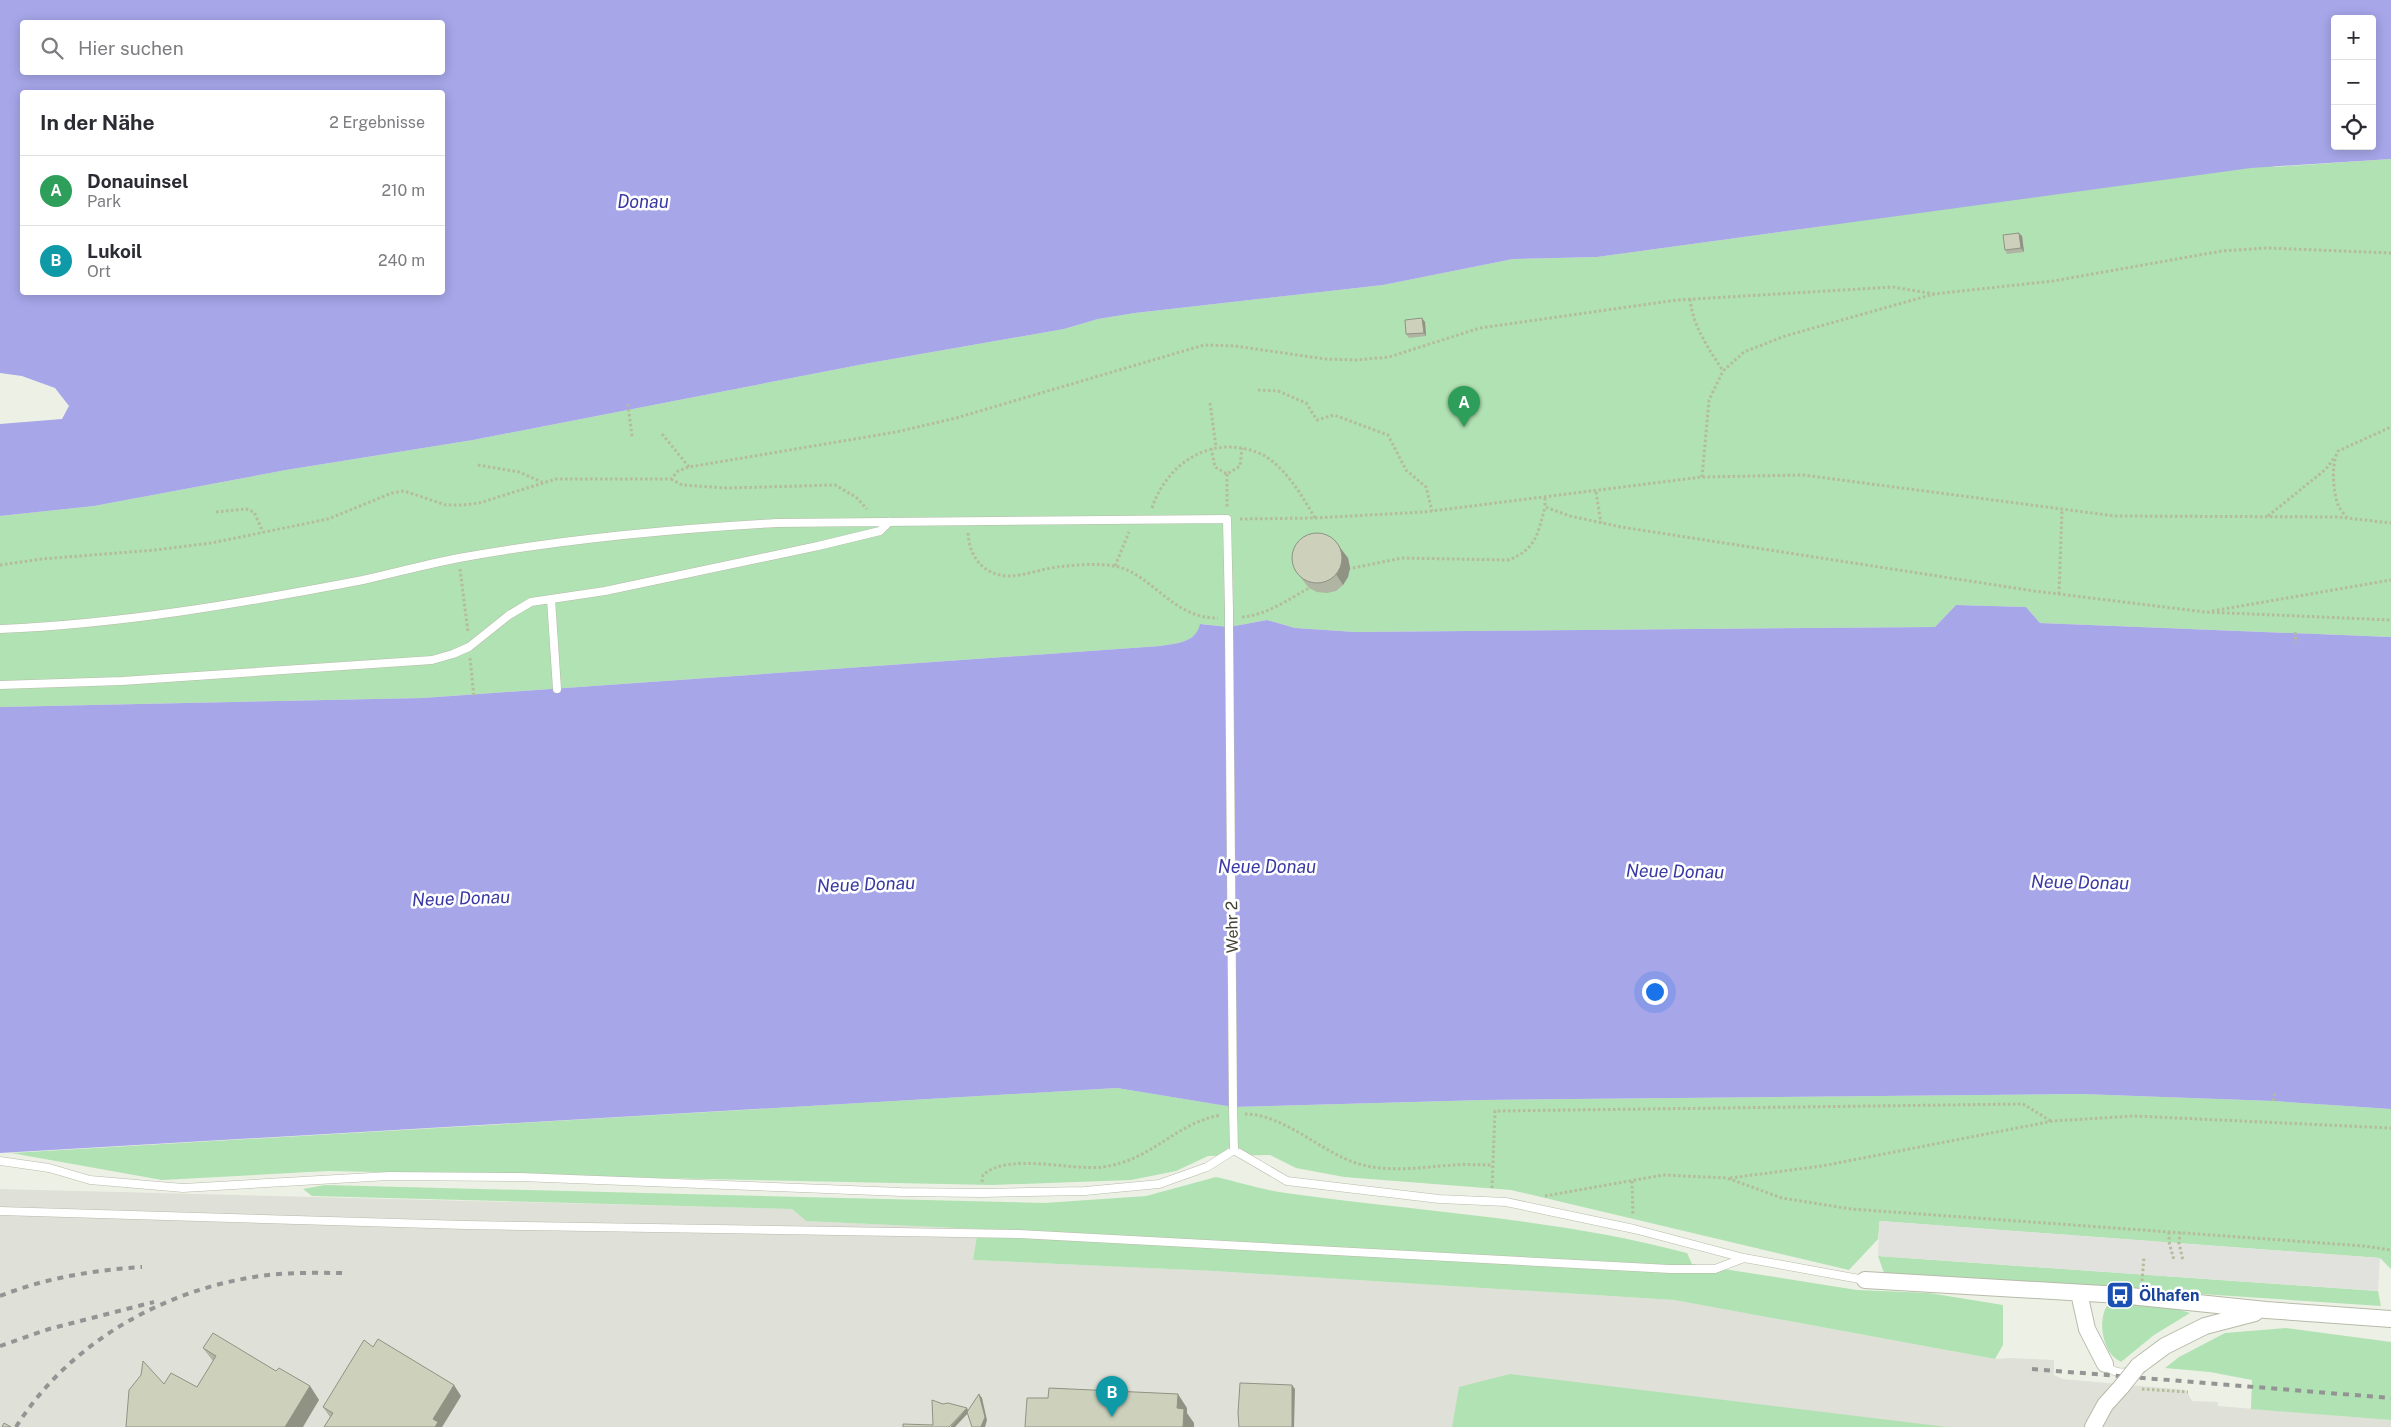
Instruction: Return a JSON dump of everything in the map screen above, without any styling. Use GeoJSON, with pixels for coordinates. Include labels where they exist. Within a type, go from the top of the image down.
{"type":"FeatureCollection","features":[{"type":"Feature","properties":{"kind":"street"},"geometry":{"type":"LineString","coordinates":[[1865,1280],[2079,1293],[2391,1319]]}},
{"type":"Feature","properties":{"kind":"street"},"geometry":{"type":"LineString","coordinates":[[2079,1293],[2087,1329],[2105,1364]]}},
{"type":"Feature","properties":{"kind":"street"},"geometry":{"type":"LineString","coordinates":[[2093,1427],[2105,1405],[2138,1366],[2165,1346],[2205,1326],[2266,1310]]}},
{"type":"Feature","properties":{"kind":"lane"},"geometry":{"type":"LineString","coordinates":[[0,630],[153,616],[271,597],[459,558],[646,533],[776,523],[967,523],[1228,519]]}},
{"type":"Feature","properties":{"kind":"lane","name":"Wehr 2"},"geometry":{"type":"LineString","coordinates":[[1228,519],[1234,1150]]}},
{"type":"Feature","properties":{"kind":"lane"},"geometry":{"type":"LineString","coordinates":[[0,685],[122,681],[432,660],[453,654],[469,646],[509,615],[531,602],[605,591],[818,546],[880,531],[889,522]]}},
{"type":"Feature","properties":{"kind":"lane"},"geometry":{"type":"LineString","coordinates":[[551,599],[557,689]]}},
{"type":"Feature","properties":{"kind":"lane"},"geometry":{"type":"LineString","coordinates":[[0,1161],[49,1168],[90,1180],[183,1188],[389,1176],[520,1177],[900,1192],[981,1193],[1085,1191],[1158,1184],[1207,1167],[1234,1150],[1287,1181],[1439,1199],[1506,1202],[1634,1229],[1744,1258],[1865,1280]]}},
{"type":"Feature","properties":{"kind":"lane"},"geometry":{"type":"LineString","coordinates":[[0,1211],[465,1225],[1019,1234],[1670,1269],[1715,1269],[1744,1258]]}},
{"type":"Feature","properties":{"kind":"lane"},"geometry":{"type":"LineString","coordinates":[[2105,1364],[2117,1372],[2127,1373],[2138,1366]]}},
{"type":"Feature","properties":{"kind":"path"},"geometry":{"type":"LineString","coordinates":[[1702,477],[1709,400],[1723,371],[1744,352],[1785,336],[1934,294],[2053,281],[2222,251],[2266,248],[2391,253]]}},
{"type":"Feature","properties":{"kind":"path"},"geometry":{"type":"LineString","coordinates":[[671,479],[678,470],[887,434],[930,424],[1204,345],[1235,346],[1325,358],[1357,360],[1389,357],[1480,328],[1690,300],[1893,287],[1934,294]]}},
{"type":"Feature","properties":{"kind":"path"},"geometry":{"type":"LineString","coordinates":[[1690,300],[1691,311],[1703,340],[1723,371]]}},
{"type":"Feature","properties":{"kind":"path"},"geometry":{"type":"LineString","coordinates":[[1258,390],[1278,390],[1306,403],[1317,420],[1334,415],[1388,435],[1406,470],[1426,487],[1432,512]]}},
{"type":"Feature","properties":{"kind":"path"},"geometry":{"type":"LineString","coordinates":[[1210,403],[1216,448]]}},
{"type":"Feature","properties":{"kind":"path"},"geometry":{"type":"LineString","coordinates":[[628,404],[632,437]]}},
{"type":"Feature","properties":{"kind":"path"},"geometry":{"type":"LineString","coordinates":[[2267,517],[2326,469],[2338,451],[2382,429],[2391,427]]}},
{"type":"Feature","properties":{"kind":"path"},"geometry":{"type":"LineString","coordinates":[[662,434],[689,468]]}},
{"type":"Feature","properties":{"kind":"path"},"geometry":{"type":"LineString","coordinates":[[1148,519],[1156,494],[1167,479],[1180,465],[1198,453],[1211,448],[1242,448],[1267,457],[1283,470],[1297,488],[1315,518]]}},
{"type":"Feature","properties":{"kind":"path"},"geometry":{"type":"LineString","coordinates":[[1211,448],[1215,466],[1227,474]]}},
{"type":"Feature","properties":{"kind":"path"},"geometry":{"type":"LineString","coordinates":[[1227,474],[1240,466],[1242,448]]}},
{"type":"Feature","properties":{"kind":"path"},"geometry":{"type":"LineString","coordinates":[[2335,457],[2335,490],[2338,505],[2347,518]]}},
{"type":"Feature","properties":{"kind":"path"},"geometry":{"type":"LineString","coordinates":[[478,465],[519,472],[542,482]]}},
{"type":"Feature","properties":{"kind":"path"},"geometry":{"type":"LineString","coordinates":[[1227,474],[1227,495]]}},
{"type":"Feature","properties":{"kind":"path"},"geometry":{"type":"LineString","coordinates":[[1228,519],[1315,518],[1432,512],[1702,477],[1803,475],[2115,516],[2347,518],[2391,523]]}},
{"type":"Feature","properties":{"kind":"path"},"geometry":{"type":"LineString","coordinates":[[0,565],[42,559],[155,550],[211,543],[328,519],[392,493],[404,491],[446,504],[462,505],[479,503],[524,490],[542,482],[556,480],[671,479],[682,485],[727,488],[835,484],[844,488],[865,507]]}},
{"type":"Feature","properties":{"kind":"path"},"geometry":{"type":"LineString","coordinates":[[1596,492],[1601,522]]}},
{"type":"Feature","properties":{"kind":"path"},"geometry":{"type":"LineString","coordinates":[[1480,560],[1508,560],[1520,556],[1530,548],[1537,536],[1545,507],[1545,498]]}},
{"type":"Feature","properties":{"kind":"path"},"geometry":{"type":"LineString","coordinates":[[1545,507],[1570,516],[1703,540],[2059,594],[2205,612],[2391,620]]}},
{"type":"Feature","properties":{"kind":"path"},"geometry":{"type":"LineString","coordinates":[[216,512],[246,509],[254,512],[263,532]]}},
{"type":"Feature","properties":{"kind":"path"},"geometry":{"type":"LineString","coordinates":[[2059,594],[2062,509]]}},
{"type":"Feature","properties":{"kind":"path"},"geometry":{"type":"LineString","coordinates":[[967,523],[971,553],[978,563],[991,572]]}},
{"type":"Feature","properties":{"kind":"path"},"geometry":{"type":"LineString","coordinates":[[1115,566],[1129,532]]}},
{"type":"Feature","properties":{"kind":"path"},"geometry":{"type":"LineString","coordinates":[[2205,612],[2391,580]]}},
{"type":"Feature","properties":{"kind":"path"},"geometry":{"type":"LineString","coordinates":[[463,586],[468,634]]}},
{"type":"Feature","properties":{"kind":"path"},"geometry":{"type":"LineString","coordinates":[[2295,632],[2296,643]]}},
{"type":"Feature","properties":{"kind":"path"},"geometry":{"type":"LineString","coordinates":[[471,665],[474,697]]}},
{"type":"Feature","properties":{"kind":"path"},"geometry":{"type":"LineString","coordinates":[[2273,1101],[2275,1093]]}},
{"type":"Feature","properties":{"kind":"path"},"geometry":{"type":"LineString","coordinates":[[1492,1202],[1495,1111],[2022,1104],[2053,1121]]}},
{"type":"Feature","properties":{"kind":"path"},"geometry":{"type":"LineString","coordinates":[[1535,1198],[1663,1175],[1727,1178],[1822,1166],[2053,1121],[2134,1116],[2391,1128]]}},
{"type":"Feature","properties":{"kind":"path"},"geometry":{"type":"LineString","coordinates":[[1727,1178],[1782,1198],[1851,1209],[2180,1232],[2364,1246],[2391,1250]]}},
{"type":"Feature","properties":{"kind":"path"},"geometry":{"type":"LineString","coordinates":[[1632,1181],[1634,1229]]}},
{"type":"Feature","properties":{"kind":"path"},"geometry":{"type":"LineString","coordinates":[[2169,1232],[2169,1242],[2174,1260]]}},
{"type":"Feature","properties":{"kind":"path"},"geometry":{"type":"LineString","coordinates":[[2180,1232],[2178,1243],[2183,1261]]}},
{"type":"Feature","properties":{"kind":"path"},"geometry":{"type":"LineString","coordinates":[[2143,1270],[2144,1257]]}},
{"type":"Feature","properties":{"kind":"path"},"geometry":{"type":"LineString","coordinates":[[2140,1389],[2188,1392]]}},
{"type":"Feature","properties":{"kind":"shaded area"},"geometry":{"type":"Polygon","coordinates":[[[0,1189],[792,1209],[806,1221],[978,1229],[973,1260],[1214,1271],[1674,1300],[1995,1359],[2054,1360],[2054,1375],[2062,1379],[2186,1390],[2192,1401],[2218,1402],[2218,1406],[2391,1420],[2391,1427],[0,1427],[0,1189]]]}},
{"type":"Feature","properties":{"kind":"shaded area"},"geometry":{"type":"Polygon","coordinates":[[[1879,1221],[2380,1258],[2378,1291],[1878,1256],[1879,1221]]]}},
{"type":"Feature","properties":{"kind":"green space"},"geometry":{"type":"Polygon","coordinates":[[[2266,158],[2274,167],[2391,159],[2391,637],[2040,623],[2026,607],[1956,605],[1935,627],[1355,632],[1295,628],[1267,620],[1229,627],[1201,624],[1195,635],[1190,639],[1160,646],[423,698],[0,707],[0,516],[94,506],[286,470],[473,440],[864,364],[1064,329],[1098,319],[1135,313],[1383,285],[1513,259],[1597,257],[1824,226],[1866,206],[2266,158]]]}},
{"type":"Feature","properties":{"kind":"green space"},"geometry":{"type":"Polygon","coordinates":[[[1117,1088],[1234,1107],[1484,1100],[2081,1094],[2273,1101],[2391,1109],[2391,1269],[2380,1258],[1880,1221],[1878,1239],[1849,1270],[1511,1190],[1344,1177],[1296,1168],[1270,1155],[1208,1156],[1176,1171],[1131,1180],[992,1185],[328,1171],[162,1180],[11,1153],[1117,1088]]]}},
{"type":"Feature","properties":{"kind":"green space"},"geometry":{"type":"Polygon","coordinates":[[[1216,1177],[1286,1193],[1488,1217],[1638,1241],[1687,1253],[1692,1264],[1857,1290],[1929,1293],[2003,1305],[2003,1345],[1995,1359],[1674,1300],[1214,1271],[973,1260],[978,1229],[806,1221],[792,1209],[312,1196],[303,1189],[325,1185],[1044,1203],[1146,1196],[1216,1177]]]}},
{"type":"Feature","properties":{"kind":"green space"},"geometry":{"type":"Polygon","coordinates":[[[1878,1256],[2378,1291],[2381,1306],[1884,1273],[1878,1256]]]}},
{"type":"Feature","properties":{"kind":"green space"},"geometry":{"type":"Polygon","coordinates":[[[2110,1302],[2177,1309],[2190,1313],[2154,1335],[2121,1362],[2111,1354],[2103,1335],[2102,1320],[2106,1307],[2110,1302]]]}},
{"type":"Feature","properties":{"kind":"green space"},"geometry":{"type":"Polygon","coordinates":[[[2286,1328],[2391,1342],[2391,1420],[2251,1409],[2252,1380],[2210,1372],[2165,1368],[2179,1357],[2225,1333],[2286,1328]]]}},
{"type":"Feature","properties":{"kind":"green space"},"geometry":{"type":"Polygon","coordinates":[[[1510,1374],[1947,1427],[1452,1427],[1459,1387],[1510,1374]]]}},
{"type":"Feature","properties":{"kind":"water","name":"Donau"},"geometry":{"type":"Polygon","coordinates":[[[0,0],[2391,0],[2391,159],[2251,168],[1597,257],[1513,259],[1383,285],[1135,313],[1098,319],[1064,329],[864,364],[473,440],[286,470],[94,506],[0,516],[0,424],[62,419],[69,406],[55,388],[22,376],[0,373],[0,0]]]}},
{"type":"Feature","properties":{"kind":"water","name":"Neue Donau"},"geometry":{"type":"Polygon","coordinates":[[[1956,605],[2026,607],[2040,623],[2391,637],[2391,1109],[2273,1101],[2081,1094],[1484,1100],[1233,1107],[1117,1088],[0,1153],[0,707],[423,698],[1160,646],[1190,639],[1198,630],[1200,624],[1229,627],[1267,620],[1295,628],[1355,632],[1935,627],[1956,605]]]}},
{"type":"Feature","properties":{"kind":"building"},"geometry":{"type":"Polygon","coordinates":[[[2019,233],[2021,248],[2005,250],[2003,235],[2019,233]]]}},
{"type":"Feature","properties":{"kind":"building"},"geometry":{"type":"Polygon","coordinates":[[[1422,318],[1424,333],[1406,334],[1405,320],[1422,318]]]}},
{"type":"Feature","properties":{"kind":"building"},"geometry":{"type":"Polygon","coordinates":[[[1317,533],[1326,535],[1337,544],[1342,558],[1340,567],[1331,578],[1317,583],[1308,581],[1297,572],[1292,558],[1294,549],[1303,538],[1317,533]]]}},
{"type":"Feature","properties":{"kind":"building"},"geometry":{"type":"Polygon","coordinates":[[[213,1333],[276,1371],[279,1368],[310,1386],[285,1427],[126,1427],[129,1390],[141,1375],[143,1361],[164,1384],[171,1373],[197,1387],[216,1356],[203,1348],[213,1333]]]}},
{"type":"Feature","properties":{"kind":"building"},"geometry":{"type":"Polygon","coordinates":[[[378,1339],[454,1385],[433,1419],[438,1422],[435,1427],[324,1427],[333,1413],[323,1407],[364,1340],[373,1347],[378,1339]]]}},
{"type":"Feature","properties":{"kind":"building"},"geometry":{"type":"Polygon","coordinates":[[[1240,1383],[1292,1385],[1292,1427],[1239,1427],[1240,1383]]]}},
{"type":"Feature","properties":{"kind":"building"},"geometry":{"type":"Polygon","coordinates":[[[1049,1388],[1178,1394],[1177,1408],[1184,1409],[1183,1427],[1025,1427],[1027,1398],[1048,1398],[1049,1388]]]}},
{"type":"Feature","properties":{"kind":"building"},"geometry":{"type":"Polygon","coordinates":[[[979,1394],[985,1417],[981,1427],[972,1427],[967,1412],[979,1394]]]}},
{"type":"Feature","properties":{"kind":"building"},"geometry":{"type":"Polygon","coordinates":[[[932,1400],[967,1408],[949,1427],[903,1427],[903,1424],[933,1425],[932,1400]]]}},
{"type":"Feature","properties":{"kind":"building"},"geometry":{"type":"Polygon","coordinates":[[[4,1423],[11,1427],[2,1427],[4,1423]]]}},
{"type":"Feature","properties":{"kind":"railway"},"geometry":{"type":"LineString","coordinates":[[0,1296],[34,1284],[70,1276],[142,1267]]}},
{"type":"Feature","properties":{"kind":"railway"},"geometry":{"type":"LineString","coordinates":[[16,1427],[38,1396],[64,1369],[93,1344],[125,1323],[159,1306],[194,1292],[231,1281],[278,1274],[347,1273]]}},
{"type":"Feature","properties":{"kind":"railway"},"geometry":{"type":"LineString","coordinates":[[0,1346],[49,1329],[154,1302]]}},
{"type":"Feature","properties":{"kind":"railway"},"geometry":{"type":"LineString","coordinates":[[2032,1369],[2391,1398]]}},
{"type":"Feature","properties":{"kind":"place","name":"Donauinsel"},"geometry":{"type":"Point","coordinates":[1464,427]}},
{"type":"Feature","properties":{"kind":"place","name":"Ölhafen"},"geometry":{"type":"Point","coordinates":[2120,1295]}},
{"type":"Feature","properties":{"kind":"place","name":"Lukoil"},"geometry":{"type":"Point","coordinates":[1112,1417]}}]}
